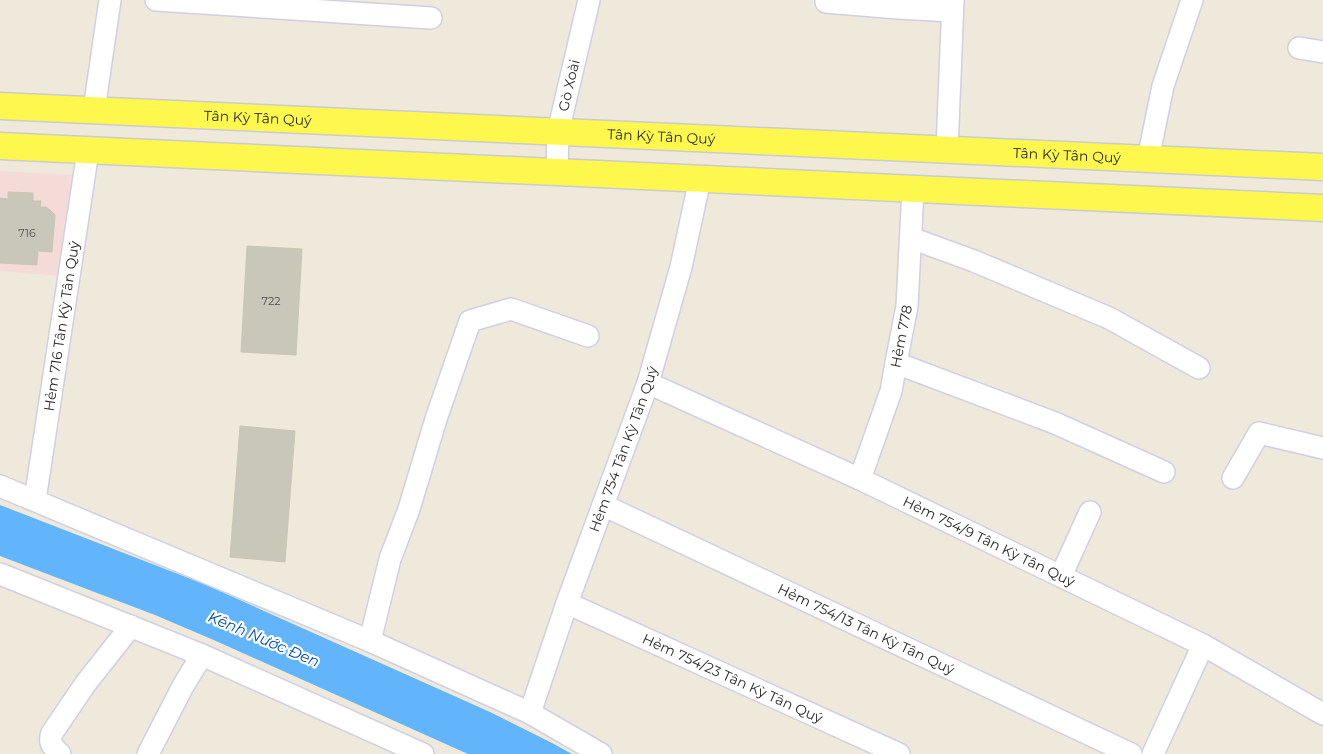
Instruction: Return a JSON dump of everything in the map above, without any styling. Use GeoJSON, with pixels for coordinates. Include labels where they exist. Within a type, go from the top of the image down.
{"type":"FeatureCollection","features":[{"type":"Feature","properties":{"kind":"main road","name":"Tân Kỳ Tân Quý"},"geometry":{"type":"LineString","coordinates":[[0,106],[1148,159],[1322,164]]}},
{"type":"Feature","properties":{"kind":"main road"},"geometry":{"type":"LineString","coordinates":[[0,146],[1323,208]]}},
{"type":"Feature","properties":{"kind":"street"},"geometry":{"type":"LineString","coordinates":[[94,110],[110,0]]}},
{"type":"Feature","properties":{"kind":"street"},"geometry":{"type":"LineString","coordinates":[[156,0],[431,18]]}},
{"type":"Feature","properties":{"kind":"street","name":"Gò Xoài"},"geometry":{"type":"LineString","coordinates":[[557,172],[558,132],[589,0]]}},
{"type":"Feature","properties":{"kind":"street"},"geometry":{"type":"LineString","coordinates":[[1148,159],[1163,86],[1192,0]]}},
{"type":"Feature","properties":{"kind":"street"},"geometry":{"type":"LineString","coordinates":[[826,2],[898,8],[953,5],[947,150]]}},
{"type":"Feature","properties":{"kind":"street"},"geometry":{"type":"LineString","coordinates":[[1299,48],[1323,52]]}},
{"type":"Feature","properties":{"kind":"street","name":"Hẻm 716 Tân Kỳ Tân Quý"},"geometry":{"type":"LineString","coordinates":[[35,500],[88,151]]}},
{"type":"Feature","properties":{"kind":"street","name":"Hẻm 754 Tân Kỳ Tân Quý"},"geometry":{"type":"LineString","coordinates":[[530,713],[648,382],[682,267],[700,179]]}},
{"type":"Feature","properties":{"kind":"street","name":"Hẻm 778"},"geometry":{"type":"LineString","coordinates":[[860,479],[891,391],[907,306],[914,189]]}},
{"type":"Feature","properties":{"kind":"street"},"geometry":{"type":"LineString","coordinates":[[911,238],[974,261],[1109,318],[1199,368]]}},
{"type":"Feature","properties":{"kind":"street"},"geometry":{"type":"LineString","coordinates":[[370,641],[390,560],[409,509],[436,419],[470,321],[511,309],[588,336]]}},
{"type":"Feature","properties":{"kind":"street"},"geometry":{"type":"LineString","coordinates":[[896,364],[1055,423],[1164,472]]}},
{"type":"Feature","properties":{"kind":"street","name":"Hẻm 754/9 Tân Kỳ Tân Quý"},"geometry":{"type":"LineString","coordinates":[[648,382],[860,479],[1203,645],[1323,714]]}},
{"type":"Feature","properties":{"kind":"street"},"geometry":{"type":"LineString","coordinates":[[1233,478],[1259,434],[1323,448]]}},
{"type":"Feature","properties":{"kind":"street"},"geometry":{"type":"LineString","coordinates":[[0,486],[370,641],[530,713],[601,754]]}},
{"type":"Feature","properties":{"kind":"street","name":"Hẻm 754/13 Tân Kỳ Tân Quý"},"geometry":{"type":"LineString","coordinates":[[603,505],[1131,754]]}},
{"type":"Feature","properties":{"kind":"street"},"geometry":{"type":"LineString","coordinates":[[1061,576],[1090,512]]}},
{"type":"Feature","properties":{"kind":"street"},"geometry":{"type":"LineString","coordinates":[[3,580],[131,626],[202,655],[387,747],[423,754]]}},
{"type":"Feature","properties":{"kind":"street","name":"Hẻm 754/23 Tân Kỳ Tân Quý"},"geometry":{"type":"LineString","coordinates":[[568,603],[899,754]]}},
{"type":"Feature","properties":{"kind":"street"},"geometry":{"type":"LineString","coordinates":[[60,754],[50,743],[52,732],[86,683],[131,626]]}},
{"type":"Feature","properties":{"kind":"street"},"geometry":{"type":"LineString","coordinates":[[1153,754],[1203,645]]}},
{"type":"Feature","properties":{"kind":"street"},"geometry":{"type":"LineString","coordinates":[[148,754],[183,686],[202,655]]}},
{"type":"Feature","properties":{"kind":"shaded area"},"geometry":{"type":"Polygon","coordinates":[[[0,171],[75,175],[61,276],[0,271],[0,171]]]}},
{"type":"Feature","properties":{"kind":"water","name":"Kênh Nước Đen"},"geometry":{"type":"Polygon","coordinates":[[[0,505],[204,584],[490,712],[572,754],[468,754],[155,615],[0,556],[0,505]]]}},
{"type":"Feature","properties":{"kind":"building"},"geometry":{"type":"Polygon","coordinates":[[[8,192],[33,193],[33,201],[41,201],[40,207],[46,207],[55,215],[52,252],[38,251],[37,265],[0,263],[0,198],[8,199],[8,192]]]}},
{"type":"Feature","properties":{"kind":"building"},"geometry":{"type":"Polygon","coordinates":[[[247,246],[302,249],[296,355],[241,352],[247,246]]]}},
{"type":"Feature","properties":{"kind":"building"},"geometry":{"type":"Polygon","coordinates":[[[240,426],[295,431],[285,562],[230,557],[240,426]]]}}]}
